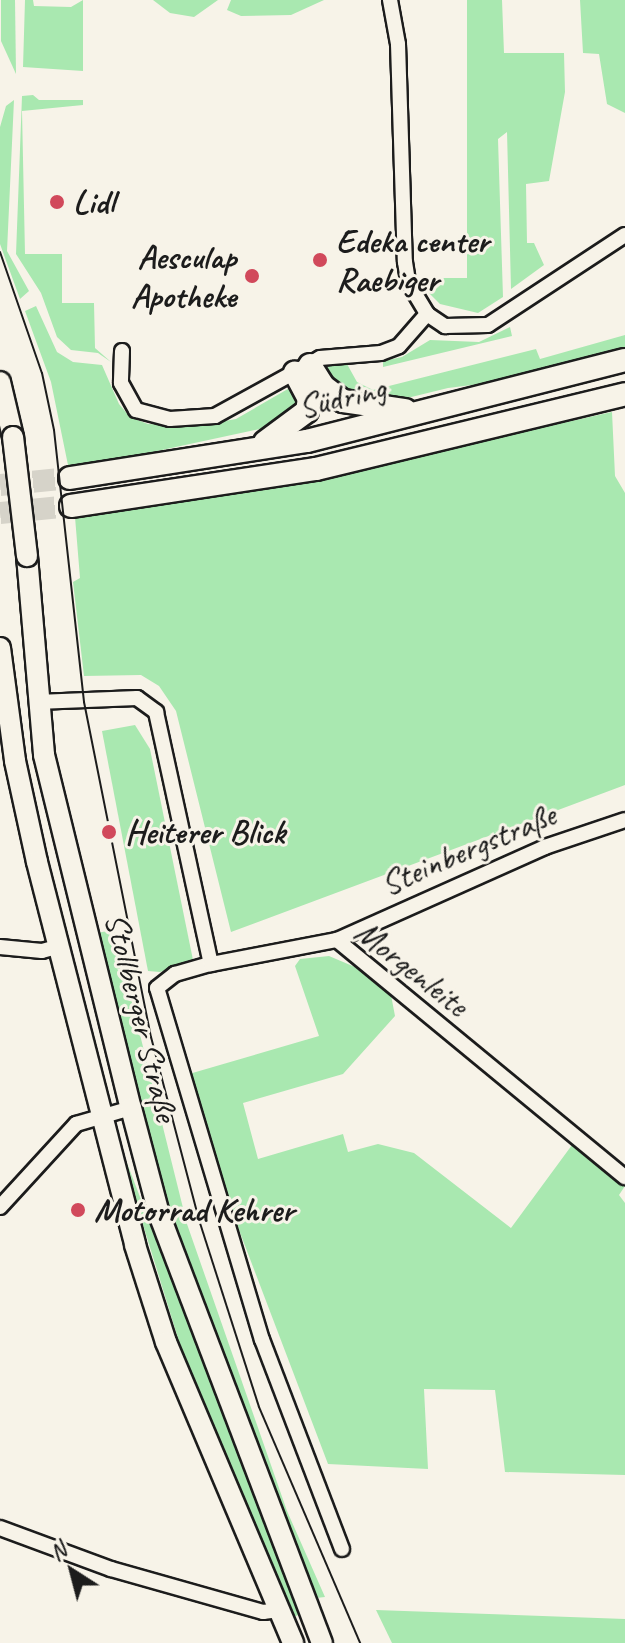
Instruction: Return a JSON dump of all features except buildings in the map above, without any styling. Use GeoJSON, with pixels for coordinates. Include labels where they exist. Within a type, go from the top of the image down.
{"type":"FeatureCollection","features":[{"type":"Feature","properties":{"kind":"main road","name":"Südring"},"geometry":{"type":"LineString","coordinates":[[70,478],[236,452],[434,410],[625,360]]}},
{"type":"Feature","properties":{"kind":"main road"},"geometry":{"type":"LineString","coordinates":[[302,369],[343,401],[380,409],[434,410]]}},
{"type":"Feature","properties":{"kind":"main road"},"geometry":{"type":"LineString","coordinates":[[236,452],[281,433],[307,411],[309,399],[302,369]]}},
{"type":"Feature","properties":{"kind":"main road","name":"Stollberger Straße"},"geometry":{"type":"LineString","coordinates":[[0,382],[27,556],[37,702],[44,755],[131,1108],[159,1214],[322,1643]]}},
{"type":"Feature","properties":{"kind":"main road","name":"Südring"},"geometry":{"type":"LineString","coordinates":[[71,506],[316,469],[625,394]]}},
{"type":"Feature","properties":{"kind":"main road","name":"Stollberger Straße"},"geometry":{"type":"LineString","coordinates":[[0,648],[3,704],[57,947],[166,1342],[293,1643]]}},
{"type":"Feature","properties":{"kind":"main road"},"geometry":{"type":"LineString","coordinates":[[3,704],[37,702]]}},
{"type":"Feature","properties":{"kind":"street"},"geometry":{"type":"LineString","coordinates":[[390,0],[398,44],[405,262],[408,282],[427,314],[445,326],[488,325],[625,235]]}},
{"type":"Feature","properties":{"kind":"street"},"geometry":{"type":"LineString","coordinates":[[122,351],[125,398],[136,410],[170,419],[234,410],[302,369],[335,355],[381,353],[413,334],[427,314]]}},
{"type":"Feature","properties":{"kind":"street"},"geometry":{"type":"LineString","coordinates":[[37,702],[137,698],[156,712],[211,964]]}},
{"type":"Feature","properties":{"kind":"street","name":"Steinbergstraße"},"geometry":{"type":"LineString","coordinates":[[337,940],[545,847],[625,820]]}},
{"type":"Feature","properties":{"kind":"street","name":"Morgenleite"},"geometry":{"type":"LineString","coordinates":[[211,964],[337,940],[625,1177]]}},
{"type":"Feature","properties":{"kind":"street"},"geometry":{"type":"LineString","coordinates":[[0,947],[42,951],[57,947]]}},
{"type":"Feature","properties":{"kind":"street","name":"Stollberger Straße"},"geometry":{"type":"LineString","coordinates":[[211,964],[164,981],[156,998],[262,1340],[342,1549]]}},
{"type":"Feature","properties":{"kind":"street"},"geometry":{"type":"LineString","coordinates":[[0,1207],[76,1124],[101,1114],[131,1108]]}},
{"type":"Feature","properties":{"kind":"street"},"geometry":{"type":"LineString","coordinates":[[0,1528],[111,1569],[263,1612],[279,1610]]}},
{"type":"Feature","properties":{"kind":"green space"},"geometry":{"type":"Polygon","coordinates":[[[1,0],[15,0],[16,74],[1,41],[1,0]]]}},
{"type":"Feature","properties":{"kind":"green space"},"geometry":{"type":"Polygon","coordinates":[[[25,0],[33,0],[34,6],[71,7],[83,0],[83,71],[23,67],[25,0]]]}},
{"type":"Feature","properties":{"kind":"green space"},"geometry":{"type":"Polygon","coordinates":[[[153,0],[218,0],[194,17],[170,13],[153,0]]]}},
{"type":"Feature","properties":{"kind":"green space"},"geometry":{"type":"Polygon","coordinates":[[[231,0],[324,0],[291,15],[241,16],[227,10],[231,0]]]}},
{"type":"Feature","properties":{"kind":"green space"},"geometry":{"type":"Polygon","coordinates":[[[467,0],[502,0],[504,53],[564,53],[565,92],[549,181],[526,184],[527,243],[534,243],[544,265],[511,289],[507,132],[498,139],[503,297],[478,313],[440,304],[427,291],[424,278],[467,278],[467,0]]]}},
{"type":"Feature","properties":{"kind":"green space"},"geometry":{"type":"Polygon","coordinates":[[[580,0],[625,0],[625,113],[607,104],[599,54],[583,53],[580,0]]]}},
{"type":"Feature","properties":{"kind":"green space"},"geometry":{"type":"Polygon","coordinates":[[[33,95],[39,100],[83,100],[83,105],[22,111],[25,254],[62,254],[62,303],[94,303],[95,348],[111,362],[98,353],[71,350],[57,337],[41,293],[16,254],[22,96],[33,95]]]}},
{"type":"Feature","properties":{"kind":"green space"},"geometry":{"type":"Polygon","coordinates":[[[14,100],[7,251],[29,291],[20,299],[0,244],[0,127],[6,106],[14,100]]]}},
{"type":"Feature","properties":{"kind":"green space"},"geometry":{"type":"Polygon","coordinates":[[[36,306],[57,352],[73,362],[102,365],[119,404],[130,417],[148,424],[197,426],[236,419],[293,386],[308,396],[283,424],[69,470],[51,382],[25,311],[36,306]]]}},
{"type":"Feature","properties":{"kind":"green space"},"geometry":{"type":"Polygon","coordinates":[[[510,327],[512,336],[383,367],[383,361],[402,357],[430,340],[479,342],[510,327]]]}},
{"type":"Feature","properties":{"kind":"green space"},"geometry":{"type":"Polygon","coordinates":[[[625,335],[625,349],[529,378],[448,388],[391,402],[339,391],[324,369],[334,362],[347,364],[357,382],[373,390],[536,349],[540,359],[625,335]]]}},
{"type":"Feature","properties":{"kind":"green space"},"geometry":{"type":"Polygon","coordinates":[[[612,412],[615,476],[625,493],[625,785],[231,932],[176,711],[159,686],[141,675],[84,676],[73,582],[80,578],[75,517],[318,477],[612,412]]]}},
{"type":"Feature","properties":{"kind":"green space"},"geometry":{"type":"Polygon","coordinates":[[[135,725],[150,749],[193,960],[160,972],[148,971],[102,731],[135,725]]]}},
{"type":"Feature","properties":{"kind":"green space"},"geometry":{"type":"Polygon","coordinates":[[[114,930],[187,1224],[287,1511],[325,1597],[316,1598],[317,1607],[162,1189],[96,933],[114,930]]]}},
{"type":"Feature","properties":{"kind":"green space"},"geometry":{"type":"Polygon","coordinates":[[[329,956],[362,970],[391,995],[395,1016],[343,1074],[243,1103],[258,1159],[343,1134],[348,1152],[378,1144],[414,1153],[511,1228],[572,1145],[625,1186],[619,1195],[625,1203],[625,1475],[505,1472],[495,1390],[424,1389],[428,1469],[328,1464],[228,1201],[189,1074],[319,1036],[295,966],[300,959],[329,956]]]}},
{"type":"Feature","properties":{"kind":"green space"},"geometry":{"type":"Polygon","coordinates":[[[112,1124],[300,1614],[292,1618],[189,1374],[112,1124]]]}},
{"type":"Feature","properties":{"kind":"green space"},"geometry":{"type":"Polygon","coordinates":[[[376,1610],[625,1619],[625,1643],[392,1643],[376,1610]]]}},
{"type":"Feature","properties":{"kind":"tunnel"},"geometry":{"type":"LineString","coordinates":[[0,485],[70,478]]}},
{"type":"Feature","properties":{"kind":"tunnel"},"geometry":{"type":"LineString","coordinates":[[0,513],[71,506]]}},
{"type":"Feature","properties":{"kind":"tram line"},"geometry":{"type":"LineString","coordinates":[[0,252],[42,373],[54,430],[84,702],[151,1037],[199,1220],[259,1407],[360,1643]]}},
{"type":"Feature","properties":{"kind":"place","name":"Lidl"},"geometry":{"type":"Point","coordinates":[57,202]}},
{"type":"Feature","properties":{"kind":"place","name":"Edeka center Raebiger"},"geometry":{"type":"Point","coordinates":[320,260]}},
{"type":"Feature","properties":{"kind":"place","name":"Aesculap Apotheke"},"geometry":{"type":"Point","coordinates":[252,276]}},
{"type":"Feature","properties":{"kind":"place","name":"Heiterer Blick"},"geometry":{"type":"Point","coordinates":[109,832]}},
{"type":"Feature","properties":{"kind":"place","name":"Motorrad Kehrer"},"geometry":{"type":"Point","coordinates":[78,1210]}}]}
